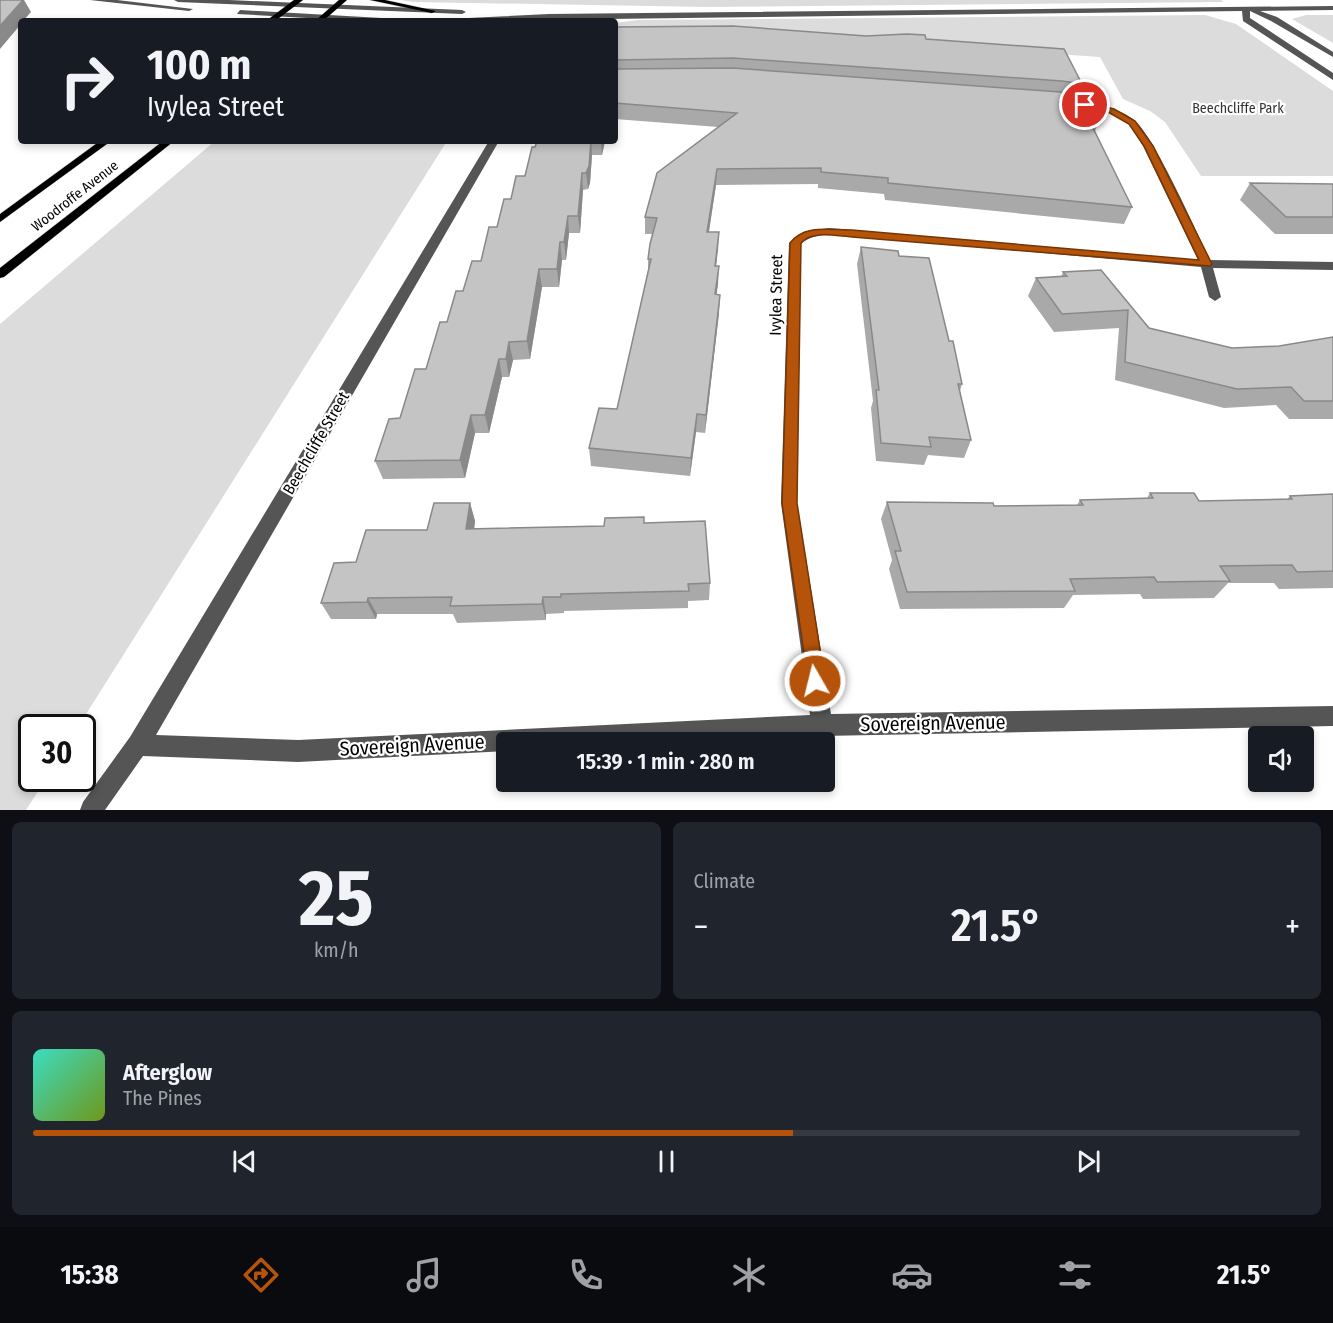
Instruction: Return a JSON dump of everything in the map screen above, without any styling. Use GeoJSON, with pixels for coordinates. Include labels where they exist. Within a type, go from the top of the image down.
{"type":"FeatureCollection","features":[{"type":"Feature","properties":{"kind":"main road"},"geometry":{"type":"LineString","coordinates":[[322,18],[343,0]]}},
{"type":"Feature","properties":{"kind":"main road"},"geometry":{"type":"LineString","coordinates":[[375,0],[432,11]]}},
{"type":"Feature","properties":{"kind":"main road"},"geometry":{"type":"LineString","coordinates":[[274,18],[296,2]]}},
{"type":"Feature","properties":{"kind":"main road","name":"Woodroffe Avenue"},"geometry":{"type":"LineString","coordinates":[[0,219],[102,144]]}},
{"type":"Feature","properties":{"kind":"main road","name":"Woodroffe Avenue"},"geometry":{"type":"LineString","coordinates":[[0,274],[165,144]]}},
{"type":"Feature","properties":{"kind":"street"},"geometry":{"type":"LineString","coordinates":[[94,0],[223,11]]}},
{"type":"Feature","properties":{"kind":"street"},"geometry":{"type":"LineString","coordinates":[[136,3],[161,0]]}},
{"type":"Feature","properties":{"kind":"street"},"geometry":{"type":"LineString","coordinates":[[178,0],[296,2],[334,8],[549,16]]}},
{"type":"Feature","properties":{"kind":"street"},"geometry":{"type":"LineString","coordinates":[[1246,8],[1274,19],[1333,55]]}},
{"type":"Feature","properties":{"kind":"street"},"geometry":{"type":"LineString","coordinates":[[1246,8],[1246,19],[1333,77]]}},
{"type":"Feature","properties":{"kind":"street"},"geometry":{"type":"LineString","coordinates":[[509,18],[1333,8]]}},
{"type":"Feature","properties":{"kind":"street"},"geometry":{"type":"LineString","coordinates":[[234,12],[304,18]]}},
{"type":"Feature","properties":{"kind":"street"},"geometry":{"type":"LineString","coordinates":[[1066,102],[1111,110],[1132,122],[1148,146],[1206,264],[1215,297]]}},
{"type":"Feature","properties":{"kind":"street","name":"Beechcliffe Street"},"geometry":{"type":"LineString","coordinates":[[91,810],[138,745],[492,144]]}},
{"type":"Feature","properties":{"kind":"street","name":"Ivylea Street"},"geometry":{"type":"LineString","coordinates":[[822,725],[789,503],[795,243],[801,236],[813,232],[852,233],[1206,264],[1333,266]]}},
{"type":"Feature","properties":{"kind":"street","name":"Sovereign Avenue"},"geometry":{"type":"LineString","coordinates":[[138,745],[298,751],[822,725],[1333,716]]}},
{"type":"Feature","properties":{"kind":"green space"},"geometry":{"type":"Polygon","coordinates":[[[401,0],[1221,0],[1224,2],[706,7],[401,0]]]}},
{"type":"Feature","properties":{"kind":"green space","name":"Beechcliffe Park"},"geometry":{"type":"Polygon","coordinates":[[[1205,15],[1236,24],[1333,91],[1333,176],[1201,176],[1165,122],[1150,111],[1123,99],[1100,57],[681,28],[618,29],[618,23],[638,20],[1205,15]]]}},
{"type":"Feature","properties":{"kind":"green space"},"geometry":{"type":"Polygon","coordinates":[[[1306,15],[1333,15],[1333,43],[1292,19],[1306,15]]]}},
{"type":"Feature","properties":{"kind":"green space"},"geometry":{"type":"Polygon","coordinates":[[[211,144],[445,144],[86,714],[18,714],[18,792],[38,792],[26,810],[0,810],[0,324],[211,144]]]}},
{"type":"Feature","properties":{"kind":"building"},"geometry":{"type":"Polygon","coordinates":[[[0,0],[23,0],[0,26],[0,0]]]}},
{"type":"Feature","properties":{"kind":"building"},"geometry":{"type":"Polygon","coordinates":[[[733,26],[866,36],[907,34],[925,35],[926,39],[1064,49],[1082,84],[733,58],[618,60],[618,27],[733,26]]]}},
{"type":"Feature","properties":{"kind":"building"},"geometry":{"type":"Polygon","coordinates":[[[733,68],[1087,94],[1099,120],[1092,119],[1094,124],[1091,124],[1132,207],[888,183],[888,178],[821,172],[821,168],[717,169],[707,232],[719,232],[715,266],[719,266],[715,294],[720,295],[706,415],[697,414],[691,458],[589,448],[599,408],[617,409],[651,259],[648,259],[650,244],[657,218],[645,217],[657,173],[737,113],[618,103],[618,69],[733,68]]]}},
{"type":"Feature","properties":{"kind":"building"},"geometry":{"type":"Polygon","coordinates":[[[536,144],[591,144],[589,166],[586,173],[582,173],[578,216],[568,216],[564,242],[560,242],[557,269],[539,269],[527,341],[509,342],[506,359],[499,359],[485,415],[471,415],[460,460],[375,461],[389,419],[400,418],[415,369],[426,369],[440,322],[447,322],[456,291],[463,291],[472,261],[481,261],[489,227],[497,227],[504,199],[511,199],[516,176],[525,176],[532,147],[536,144]]]}},
{"type":"Feature","properties":{"kind":"building"},"geometry":{"type":"Polygon","coordinates":[[[1250,183],[1333,184],[1333,217],[1286,217],[1250,183]]]}},
{"type":"Feature","properties":{"kind":"building"},"geometry":{"type":"Polygon","coordinates":[[[861,247],[898,251],[899,256],[929,258],[949,341],[953,341],[962,384],[958,384],[971,440],[929,437],[931,447],[881,443],[876,390],[879,390],[861,247]]]}},
{"type":"Feature","properties":{"kind":"building"},"geometry":{"type":"Polygon","coordinates":[[[1101,270],[1149,328],[1232,348],[1279,346],[1333,337],[1333,401],[1304,401],[1291,387],[1237,389],[1125,362],[1128,310],[1062,314],[1036,278],[1067,276],[1063,272],[1101,270]]]}},
{"type":"Feature","properties":{"kind":"building"},"geometry":{"type":"Polygon","coordinates":[[[1150,493],[1194,493],[1199,501],[1292,499],[1290,496],[1333,494],[1333,571],[1297,572],[1292,565],[1220,566],[1230,581],[1157,582],[1154,577],[1070,579],[1075,591],[907,592],[895,551],[901,551],[887,502],[993,503],[994,506],[1083,505],[1080,500],[1153,498],[1150,493]]]}},
{"type":"Feature","properties":{"kind":"building"},"geometry":{"type":"Polygon","coordinates":[[[434,503],[470,503],[466,529],[604,526],[605,518],[644,517],[644,523],[705,521],[710,583],[688,584],[689,591],[561,594],[561,597],[543,597],[542,604],[450,606],[452,597],[368,598],[367,602],[321,603],[334,563],[356,562],[366,530],[427,530],[434,503]]]}},
{"type":"Feature","properties":{"kind":"route"},"geometry":{"type":"LineString","coordinates":[[815,681],[789,503],[795,243],[801,236],[813,232],[852,233],[1206,264],[1148,146],[1132,122],[1111,110],[1085,105]]}}]}
